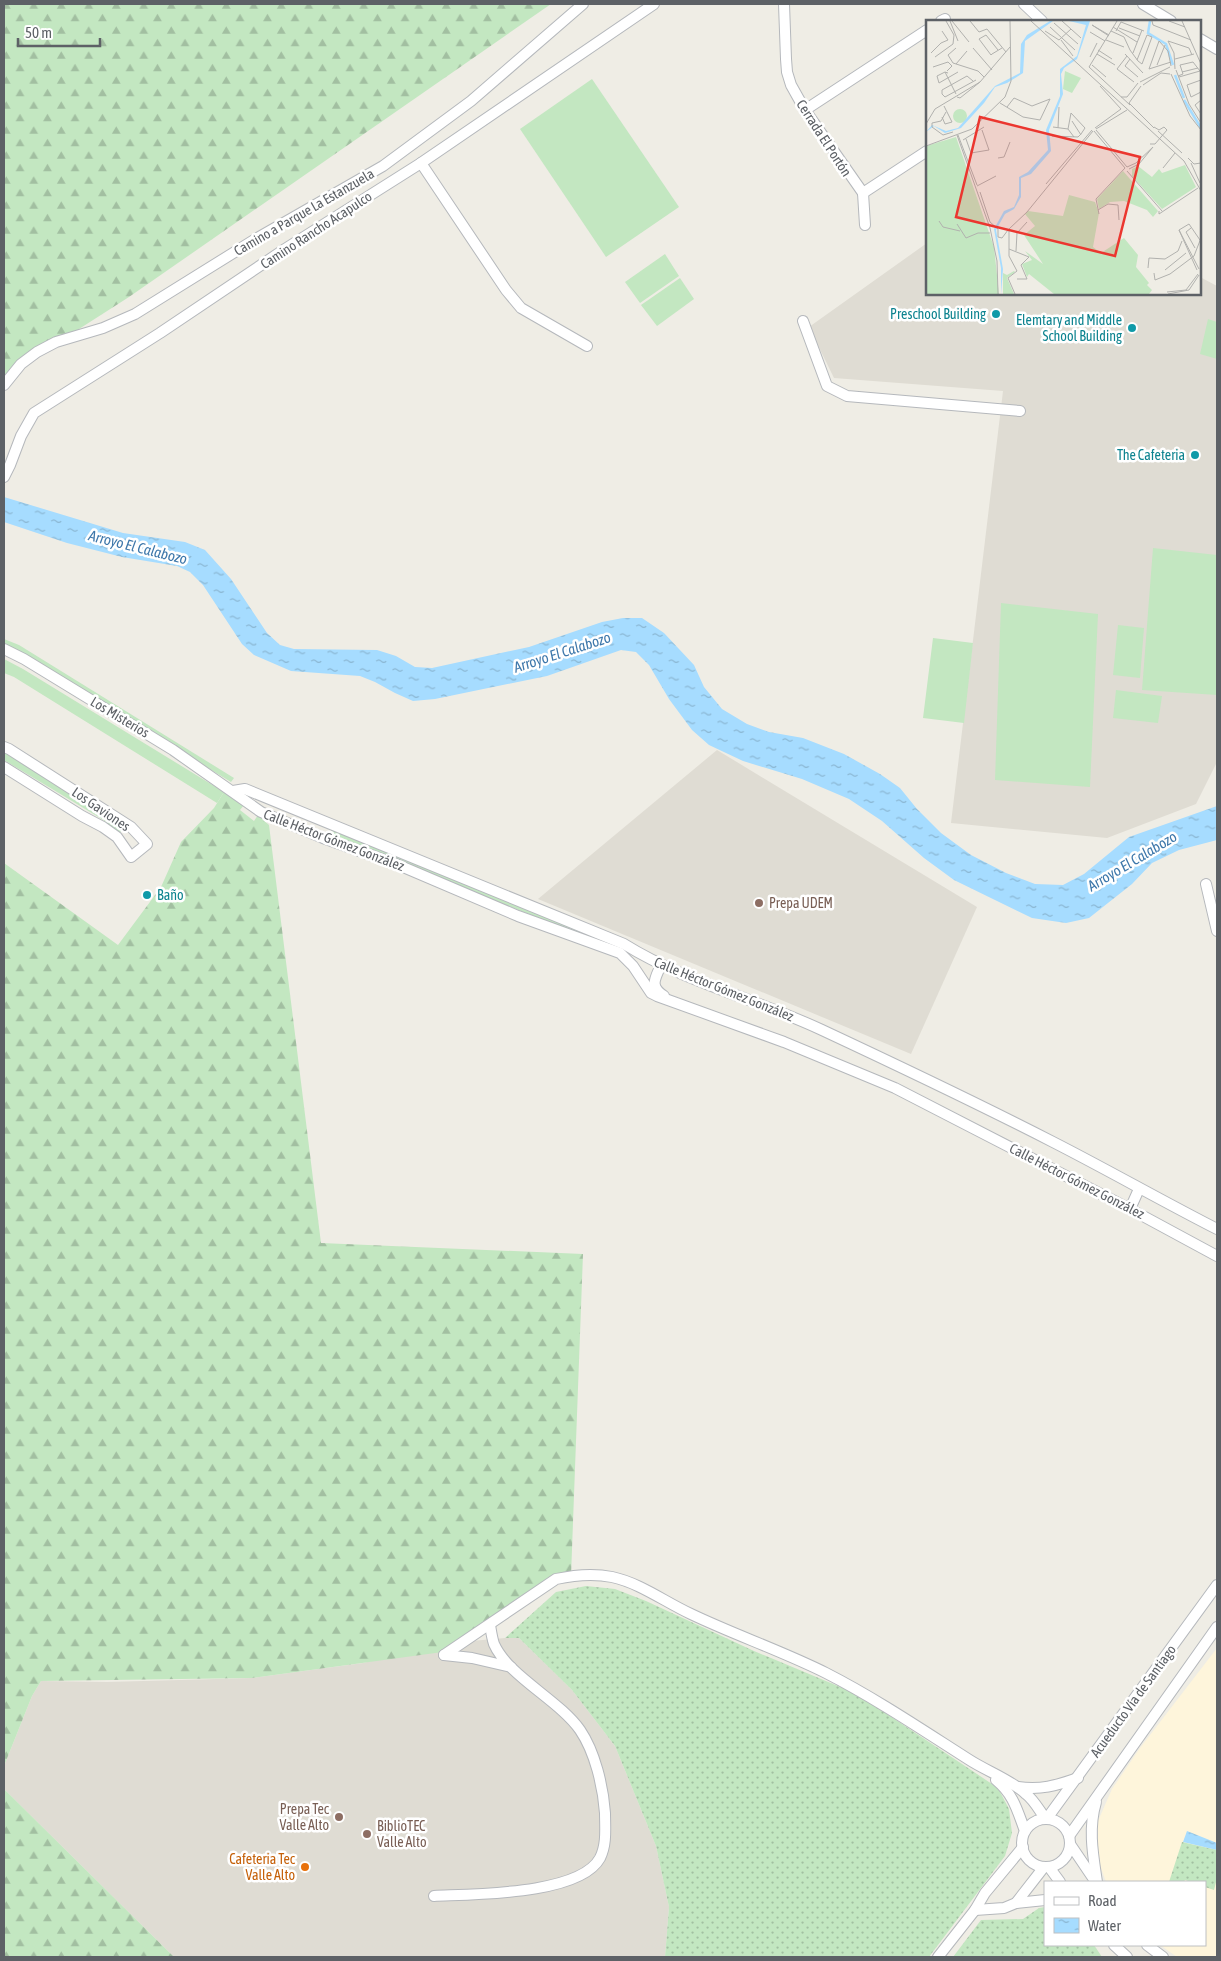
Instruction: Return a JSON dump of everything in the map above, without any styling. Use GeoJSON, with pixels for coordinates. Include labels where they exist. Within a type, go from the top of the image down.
{"type":"FeatureCollection","features":[{"type":"Feature","properties":{"kind":"street","name":"Camino a Parque La Estanzuela"},"geometry":{"type":"LineString","coordinates":[[4,385],[21,364],[37,352],[56,342],[104,328],[136,314],[254,240],[383,166],[471,101],[583,4]]}},
{"type":"Feature","properties":{"kind":"street","name":"Camino Rancho Acapulco"},"geometry":{"type":"LineString","coordinates":[[4,477],[21,436],[34,413],[160,333],[285,249],[421,163],[654,4]]}},
{"type":"Feature","properties":{"kind":"street","name":"Cerrada El Portón"},"geometry":{"type":"LineString","coordinates":[[784,4],[787,72],[791,85],[805,110],[863,193]]}},
{"type":"Feature","properties":{"kind":"street"},"geometry":{"type":"LineString","coordinates":[[1024,4],[1041,20]]}},
{"type":"Feature","properties":{"kind":"street"},"geometry":{"type":"LineString","coordinates":[[1143,4],[1169,20]]}},
{"type":"Feature","properties":{"kind":"street"},"geometry":{"type":"LineString","coordinates":[[805,110],[926,31]]}},
{"type":"Feature","properties":{"kind":"street"},"geometry":{"type":"LineString","coordinates":[[1201,39],[1217,49]]}},
{"type":"Feature","properties":{"kind":"street"},"geometry":{"type":"LineString","coordinates":[[865,224],[863,193],[926,152]]}},
{"type":"Feature","properties":{"kind":"street"},"geometry":{"type":"LineString","coordinates":[[421,163],[506,290],[521,308],[587,346]]}},
{"type":"Feature","properties":{"kind":"street"},"geometry":{"type":"LineString","coordinates":[[803,321],[827,386],[835,392],[847,396],[1020,411]]}},
{"type":"Feature","properties":{"kind":"street","name":"Los Misterios"},"geometry":{"type":"LineString","coordinates":[[4,649],[24,659],[173,750],[233,791]]}},
{"type":"Feature","properties":{"kind":"street","name":"Los Gaviones"},"geometry":{"type":"LineString","coordinates":[[4,748],[9,749],[131,827],[147,844],[132,857],[117,837],[4,767]]}},
{"type":"Feature","properties":{"kind":"street","name":"Calle Héctor Gómez González"},"geometry":{"type":"LineString","coordinates":[[233,791],[245,790],[718,989],[792,1016],[895,1063],[1055,1143],[1217,1229]]}},
{"type":"Feature","properties":{"kind":"street","name":"Calle Héctor Gómez González"},"geometry":{"type":"LineString","coordinates":[[233,791],[241,800],[261,812],[323,838],[396,864],[518,916],[622,948],[651,992],[784,1042],[895,1088],[1217,1256]]}},
{"type":"Feature","properties":{"kind":"street"},"geometry":{"type":"LineString","coordinates":[[323,838],[329,824]]}},
{"type":"Feature","properties":{"kind":"street"},"geometry":{"type":"LineString","coordinates":[[1206,884],[1217,931]]}},
{"type":"Feature","properties":{"kind":"street"},"geometry":{"type":"LineString","coordinates":[[662,965],[654,985],[656,990],[668,999]]}},
{"type":"Feature","properties":{"kind":"street"},"geometry":{"type":"LineString","coordinates":[[1130,1209],[1139,1189]]}},
{"type":"Feature","properties":{"kind":"street"},"geometry":{"type":"LineString","coordinates":[[513,1667],[480,1660],[444,1656],[556,1579],[593,1574],[613,1577],[627,1582],[691,1614],[824,1672],[871,1696],[986,1771],[1017,1787],[1028,1795],[1046,1818],[1060,1823],[1095,1881]]}},
{"type":"Feature","properties":{"kind":"street","name":"Acueducto Vía de Santiago"},"geometry":{"type":"LineString","coordinates":[[1046,1818],[1078,1778],[1217,1585]]}},
{"type":"Feature","properties":{"kind":"street"},"geometry":{"type":"LineString","coordinates":[[434,1896],[532,1889],[557,1885],[586,1873],[594,1866],[600,1858],[605,1843],[604,1802],[592,1754],[580,1730],[563,1711],[503,1657],[494,1643],[490,1625]]}},
{"type":"Feature","properties":{"kind":"street","name":"Acueducto Vía de Santiago"},"geometry":{"type":"LineString","coordinates":[[1070,1840],[1098,1792],[1217,1627]]}},
{"type":"Feature","properties":{"kind":"street"},"geometry":{"type":"LineString","coordinates":[[986,1771],[1006,1788],[1015,1802],[1025,1832]]}},
{"type":"Feature","properties":{"kind":"street"},"geometry":{"type":"LineString","coordinates":[[1017,1787],[1042,1788],[1078,1778]]}},
{"type":"Feature","properties":{"kind":"street"},"geometry":{"type":"LineString","coordinates":[[1096,1881],[1091,1850],[1093,1812],[1098,1792]]}},
{"type":"Feature","properties":{"kind":"street"},"geometry":{"type":"LineString","coordinates":[[1046,1818],[1035,1821],[1025,1832],[1022,1839],[1023,1847],[1030,1861],[1047,1867],[1059,1881]]}},
{"type":"Feature","properties":{"kind":"street"},"geometry":{"type":"LineString","coordinates":[[1016,1903],[1047,1867],[1062,1862],[1066,1856],[1070,1840]]}},
{"type":"Feature","properties":{"kind":"street"},"geometry":{"type":"LineString","coordinates":[[938,1957],[975,1910],[985,1893],[1023,1847]]}},
{"type":"Feature","properties":{"kind":"street"},"geometry":{"type":"LineString","coordinates":[[975,1910],[1004,1908],[1016,1903],[1044,1900]]}},
{"type":"Feature","properties":{"kind":"street"},"geometry":{"type":"LineString","coordinates":[[1115,1946],[1127,1957]]}},
{"type":"Feature","properties":{"kind":"street"},"geometry":{"type":"LineString","coordinates":[[1148,1946],[1163,1957]]}},
{"type":"Feature","properties":{"kind":"shaded area"},"geometry":{"type":"Polygon","coordinates":[[[926,244],[926,295],[1201,295],[1201,278],[1217,286],[1217,762],[1196,804],[1107,838],[951,823],[1003,391],[834,378],[809,327],[926,244]]]}},
{"type":"Feature","properties":{"kind":"shaded area","name":"Prepa UDEM"},"geometry":{"type":"Polygon","coordinates":[[[717,750],[977,907],[911,1054],[538,899],[717,750]]]}},
{"type":"Feature","properties":{"kind":"shaded area","name":"Prepa Tec Valle Alto"},"geometry":{"type":"Polygon","coordinates":[[[519,1638],[572,1690],[615,1746],[656,1846],[669,1907],[665,1957],[174,1957],[4,1789],[4,1766],[32,1696],[41,1681],[107,1682],[252,1678],[363,1663],[449,1643],[519,1638]]]}},
{"type":"Feature","properties":{"kind":"shaded area"},"geometry":{"type":"Polygon","coordinates":[[[1217,1648],[1217,1957],[1177,1957],[1161,1946],[1206,1946],[1206,1881],[1106,1881],[1098,1860],[1098,1821],[1112,1789],[1140,1748],[1217,1648]]]}},
{"type":"Feature","properties":{"kind":"green space"},"geometry":{"type":"Polygon","coordinates":[[[4,4],[551,4],[129,297],[4,377],[4,4]]]}},
{"type":"Feature","properties":{"kind":"green space"},"geometry":{"type":"Polygon","coordinates":[[[592,79],[679,207],[606,257],[520,129],[592,79]]]}},
{"type":"Feature","properties":{"kind":"green space"},"geometry":{"type":"Polygon","coordinates":[[[665,254],[679,276],[640,303],[625,282],[665,254]]]}},
{"type":"Feature","properties":{"kind":"green space"},"geometry":{"type":"Polygon","coordinates":[[[680,278],[694,299],[657,326],[641,305],[680,278]]]}},
{"type":"Feature","properties":{"kind":"green space"},"geometry":{"type":"Polygon","coordinates":[[[1208,319],[1217,322],[1217,359],[1200,354],[1208,319]]]}},
{"type":"Feature","properties":{"kind":"green space"},"geometry":{"type":"Polygon","coordinates":[[[1153,548],[1217,555],[1217,695],[1142,690],[1153,548]]]}},
{"type":"Feature","properties":{"kind":"green space"},"geometry":{"type":"Polygon","coordinates":[[[1001,603],[1098,614],[1090,787],[995,780],[1001,603]]]}},
{"type":"Feature","properties":{"kind":"green space"},"geometry":{"type":"Polygon","coordinates":[[[1118,625],[1144,628],[1140,678],[1113,675],[1118,625]]]}},
{"type":"Feature","properties":{"kind":"green space"},"geometry":{"type":"Polygon","coordinates":[[[933,638],[973,643],[964,723],[923,718],[933,638]]]}},
{"type":"Feature","properties":{"kind":"green space"},"geometry":{"type":"Polygon","coordinates":[[[4,639],[19,645],[234,778],[231,782],[4,644],[4,639]]]}},
{"type":"Feature","properties":{"kind":"green space"},"geometry":{"type":"Polygon","coordinates":[[[4,659],[224,792],[217,803],[14,677],[4,673],[4,659]]]}},
{"type":"Feature","properties":{"kind":"green space"},"geometry":{"type":"Polygon","coordinates":[[[1116,690],[1162,696],[1158,723],[1113,718],[1116,690]]]}},
{"type":"Feature","properties":{"kind":"green space"},"geometry":{"type":"Polygon","coordinates":[[[4,752],[101,811],[124,828],[119,833],[105,821],[4,760],[4,752]]]}},
{"type":"Feature","properties":{"kind":"green space"},"geometry":{"type":"Polygon","coordinates":[[[224,792],[244,805],[240,810],[254,821],[258,815],[269,825],[321,1243],[583,1254],[571,1576],[450,1651],[252,1678],[41,1681],[32,1696],[4,1766],[4,863],[118,945],[161,887],[181,842],[214,808],[224,792]]]}},
{"type":"Feature","properties":{"kind":"green space"},"geometry":{"type":"Polygon","coordinates":[[[332,830],[596,938],[597,941],[330,835],[332,830]]]}},
{"type":"Feature","properties":{"kind":"green space"},"geometry":{"type":"Polygon","coordinates":[[[586,1586],[615,1589],[646,1601],[754,1651],[857,1694],[998,1788],[1009,1809],[1012,1833],[1005,1856],[929,1957],[665,1957],[669,1907],[656,1846],[615,1746],[572,1690],[519,1638],[505,1638],[556,1592],[586,1586]]]}},
{"type":"Feature","properties":{"kind":"green space"},"geometry":{"type":"Polygon","coordinates":[[[4,1789],[174,1957],[4,1957],[4,1789]]]}},
{"type":"Feature","properties":{"kind":"green space"},"geometry":{"type":"Polygon","coordinates":[[[1182,1842],[1217,1850],[1217,1878],[1214,1890],[1206,1887],[1206,1881],[1169,1881],[1182,1842]]]}},
{"type":"Feature","properties":{"kind":"green space"},"geometry":{"type":"Polygon","coordinates":[[[1044,1907],[1044,1946],[1095,1946],[1102,1957],[953,1957],[981,1920],[1023,1919],[1039,1908],[1044,1907]]]}},
{"type":"Feature","properties":{"kind":"water","name":"Arroyo El Calabozo"},"geometry":{"type":"Polygon","coordinates":[[[4,497],[123,533],[185,542],[205,550],[231,579],[267,633],[280,645],[294,649],[377,650],[396,656],[415,667],[432,668],[529,647],[602,622],[623,618],[642,618],[664,633],[694,665],[704,687],[722,709],[747,724],[769,732],[803,738],[844,754],[880,774],[900,788],[917,809],[941,833],[971,855],[1006,873],[1035,884],[1063,885],[1084,874],[1129,837],[1217,806],[1217,840],[1179,850],[1152,863],[1132,884],[1089,918],[1066,923],[1032,918],[954,880],[924,858],[882,821],[849,799],[802,779],[743,761],[709,745],[692,730],[669,699],[649,665],[636,652],[621,650],[547,676],[435,699],[413,701],[360,676],[291,671],[254,655],[242,644],[203,585],[190,572],[177,566],[122,557],[67,543],[4,522],[4,497]]]}},
{"type":"Feature","properties":{"kind":"water"},"geometry":{"type":"Polygon","coordinates":[[[1187,1831],[1217,1843],[1217,1850],[1183,1842],[1187,1831]]]}},
{"type":"Feature","properties":{"kind":"place","name":"Preschool Building"},"geometry":{"type":"Point","coordinates":[996,314]}},
{"type":"Feature","properties":{"kind":"place","name":"Elemtary and Middle School Building"},"geometry":{"type":"Point","coordinates":[1132,328]}},
{"type":"Feature","properties":{"kind":"place","name":"The Cafeteria"},"geometry":{"type":"Point","coordinates":[1195,455]}},
{"type":"Feature","properties":{"kind":"place","name":"Baño"},"geometry":{"type":"Point","coordinates":[147,895]}},
{"type":"Feature","properties":{"kind":"place","name":"Prepa UDEM"},"geometry":{"type":"Point","coordinates":[759,903]}},
{"type":"Feature","properties":{"kind":"place","name":"Prepa Tec Valle Alto"},"geometry":{"type":"Point","coordinates":[339,1817]}},
{"type":"Feature","properties":{"kind":"place","name":"BiblioTEC Valle Alto"},"geometry":{"type":"Point","coordinates":[367,1834]}},
{"type":"Feature","properties":{"kind":"place","name":"Cafeteria Tec Valle Alto"},"geometry":{"type":"Point","coordinates":[305,1867]}}]}
